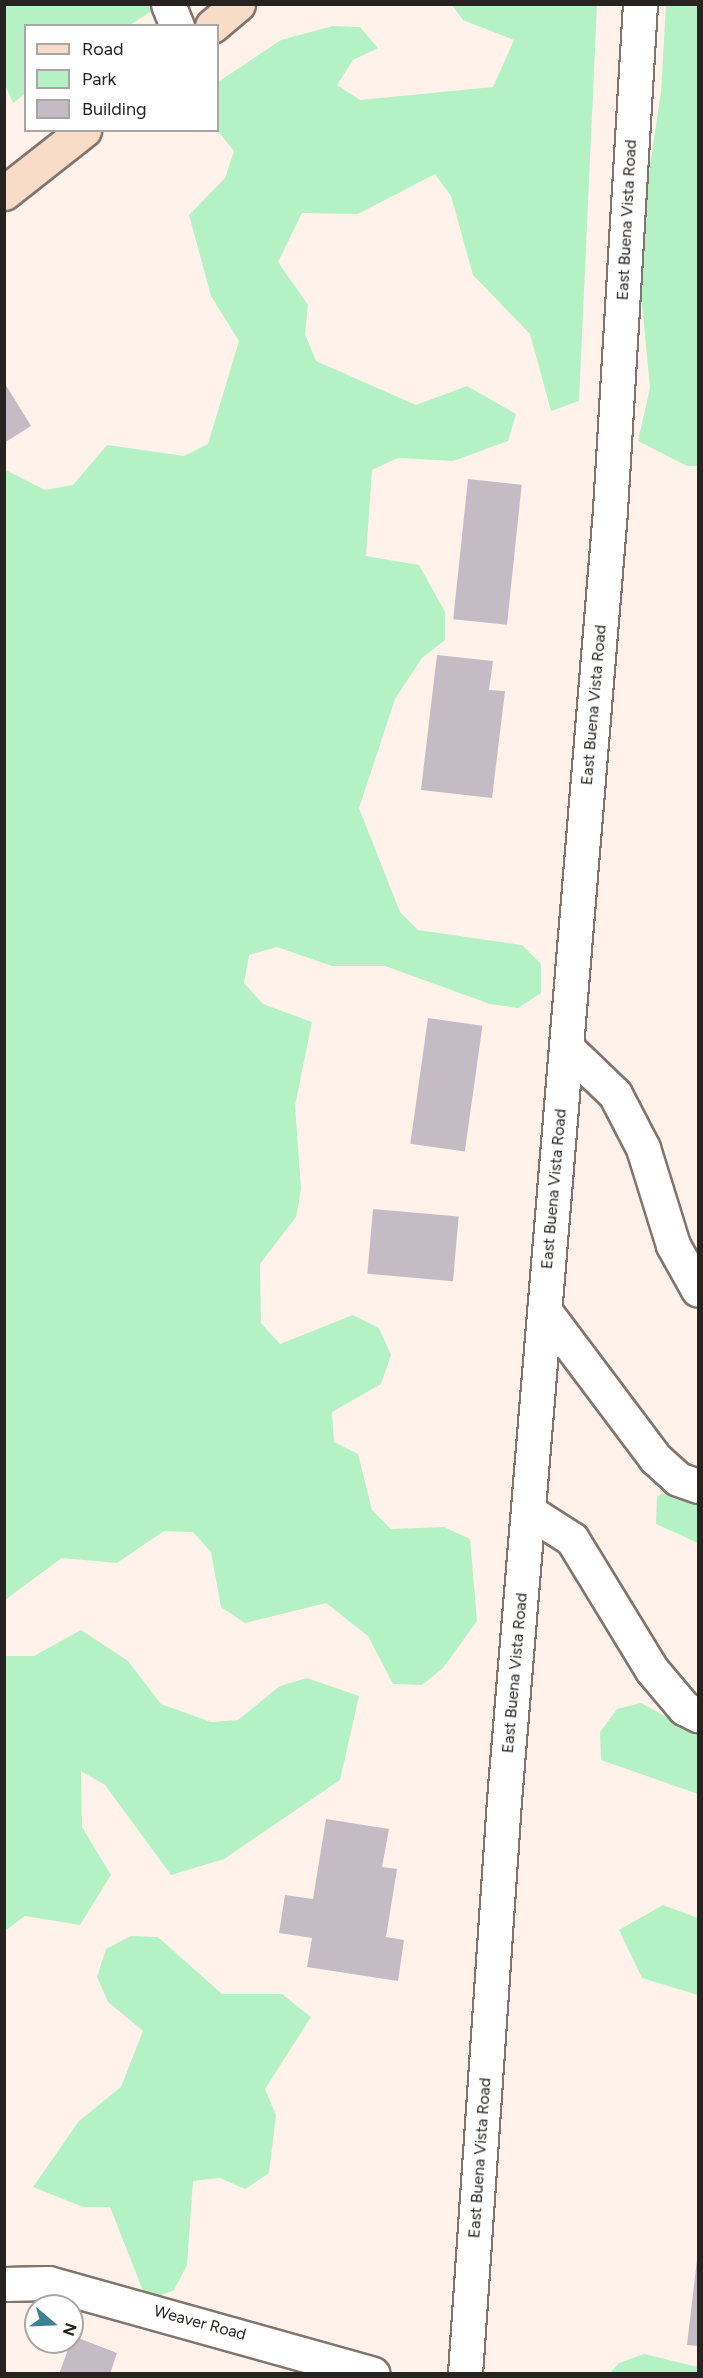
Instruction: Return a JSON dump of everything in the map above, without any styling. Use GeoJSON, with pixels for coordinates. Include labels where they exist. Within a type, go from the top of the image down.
{"type":"FeatureCollection","features":[{"type":"Feature","properties":{"kind":"main road"},"geometry":{"type":"LineString","coordinates":[[214,24],[238,4]]}},
{"type":"Feature","properties":{"kind":"main road"},"geometry":{"type":"LineString","coordinates":[[4,193],[81,132]]}},
{"type":"Feature","properties":{"kind":"street"},"geometry":{"type":"LineString","coordinates":[[168,4],[176,24]]}},
{"type":"Feature","properties":{"kind":"street","name":"East Buena Vista Road"},"geometry":{"type":"LineString","coordinates":[[465,2373],[528,1511],[610,510],[640,4]]}},
{"type":"Feature","properties":{"kind":"street"},"geometry":{"type":"LineString","coordinates":[[566,1047],[615,1094],[643,1148],[673,1245],[699,1290]]}},
{"type":"Feature","properties":{"kind":"street"},"geometry":{"type":"LineString","coordinates":[[544,1310],[655,1458],[678,1479],[699,1486]]}},
{"type":"Feature","properties":{"kind":"street"},"geometry":{"type":"LineString","coordinates":[[528,1511],[572,1539],[652,1670],[684,1708],[699,1715]]}},
{"type":"Feature","properties":{"kind":"street","name":"Weaver Road"},"geometry":{"type":"LineString","coordinates":[[15,2281],[373,2373]]}},
{"type":"Feature","properties":{"kind":"green space"},"geometry":{"type":"Polygon","coordinates":[[[5,5],[161,5],[132,24],[24,24],[24,95],[13,103],[5,85],[5,5]]]}},
{"type":"Feature","properties":{"kind":"green space"},"geometry":{"type":"Polygon","coordinates":[[[452,5],[597,5],[579,401],[551,411],[530,334],[473,275],[451,196],[435,174],[358,214],[302,213],[278,262],[308,305],[305,334],[316,361],[416,405],[467,386],[516,414],[508,441],[453,461],[398,458],[372,470],[366,556],[419,565],[445,612],[445,640],[422,658],[395,699],[359,808],[400,912],[418,930],[522,945],[541,964],[541,993],[518,1008],[490,1004],[385,966],[332,966],[277,947],[249,955],[244,983],[263,1004],[312,1022],[295,1106],[301,1189],[296,1217],[260,1264],[261,1323],[280,1344],[353,1315],[379,1328],[391,1355],[381,1384],[332,1412],[334,1442],[358,1454],[372,1510],[391,1529],[444,1527],[470,1539],[477,1621],[443,1668],[422,1685],[393,1684],[368,1636],[326,1603],[245,1623],[221,1607],[211,1552],[193,1532],[164,1531],[117,1563],[62,1558],[5,1600],[4,469],[45,490],[73,485],[107,445],[184,456],[208,444],[239,341],[211,296],[189,215],[225,178],[234,151],[219,132],[219,81],[281,40],[333,26],[360,27],[378,48],[353,60],[337,85],[360,100],[493,87],[514,40],[463,20],[452,5]]]}},
{"type":"Feature","properties":{"kind":"green space"},"geometry":{"type":"Polygon","coordinates":[[[666,5],[698,5],[698,466],[687,466],[638,441],[650,388],[637,252],[661,92],[666,5]]]}},
{"type":"Feature","properties":{"kind":"green space"},"geometry":{"type":"Polygon","coordinates":[[[698,1477],[698,1543],[656,1524],[657,1496],[698,1477]]]}},
{"type":"Feature","properties":{"kind":"green space"},"geometry":{"type":"Polygon","coordinates":[[[81,1630],[128,1661],[161,1704],[211,1722],[238,1720],[280,1686],[307,1678],[359,1696],[340,1780],[224,1859],[171,1875],[105,1785],[81,1771],[82,1827],[111,1875],[80,1925],[25,1916],[5,1931],[5,1656],[34,1656],[81,1630]]]}},
{"type":"Feature","properties":{"kind":"green space"},"geometry":{"type":"Polygon","coordinates":[[[641,1703],[698,1734],[698,1794],[601,1760],[600,1732],[617,1709],[641,1703]]]}},
{"type":"Feature","properties":{"kind":"green space"},"geometry":{"type":"Polygon","coordinates":[[[663,1905],[698,1918],[698,1995],[642,1978],[619,1930],[663,1905]]]}},
{"type":"Feature","properties":{"kind":"green space"},"geometry":{"type":"Polygon","coordinates":[[[131,1936],[158,1937],[222,1994],[282,1994],[311,2017],[265,2089],[276,2115],[269,2173],[245,2189],[220,2178],[193,2181],[187,2265],[174,2290],[147,2301],[110,2207],[83,2207],[33,2187],[79,2121],[121,2087],[143,2031],[108,2002],[97,1977],[106,1949],[131,1936]]]}},
{"type":"Feature","properties":{"kind":"green space"},"geometry":{"type":"Polygon","coordinates":[[[644,2354],[698,2367],[698,2373],[610,2373],[619,2363],[644,2354]]]}},
{"type":"Feature","properties":{"kind":"building"},"geometry":{"type":"Polygon","coordinates":[[[4,382],[31,426],[4,443],[4,382]]]}},
{"type":"Feature","properties":{"kind":"building"},"geometry":{"type":"Polygon","coordinates":[[[468,479],[522,485],[507,625],[453,619],[468,479]]]}},
{"type":"Feature","properties":{"kind":"building"},"geometry":{"type":"Polygon","coordinates":[[[437,655],[493,661],[489,690],[505,691],[492,798],[421,790],[437,655]]]}},
{"type":"Feature","properties":{"kind":"building"},"geometry":{"type":"Polygon","coordinates":[[[428,1018],[482,1026],[465,1151],[410,1144],[428,1018]]]}},
{"type":"Feature","properties":{"kind":"building"},"geometry":{"type":"Polygon","coordinates":[[[373,1209],[459,1216],[453,1281],[367,1274],[373,1209]]]}},
{"type":"Feature","properties":{"kind":"building"},"geometry":{"type":"Polygon","coordinates":[[[326,1819],[389,1829],[382,1867],[397,1869],[386,1937],[404,1940],[398,1981],[307,1967],[312,1938],[279,1933],[285,1895],[313,1899],[326,1819]]]}},
{"type":"Feature","properties":{"kind":"building"},"geometry":{"type":"Polygon","coordinates":[[[698,2251],[698,2346],[687,2345],[698,2251]]]}},
{"type":"Feature","properties":{"kind":"building"},"geometry":{"type":"Polygon","coordinates":[[[84,2340],[117,2353],[110,2374],[59,2374],[66,2354],[84,2354],[84,2340]]]}}]}
